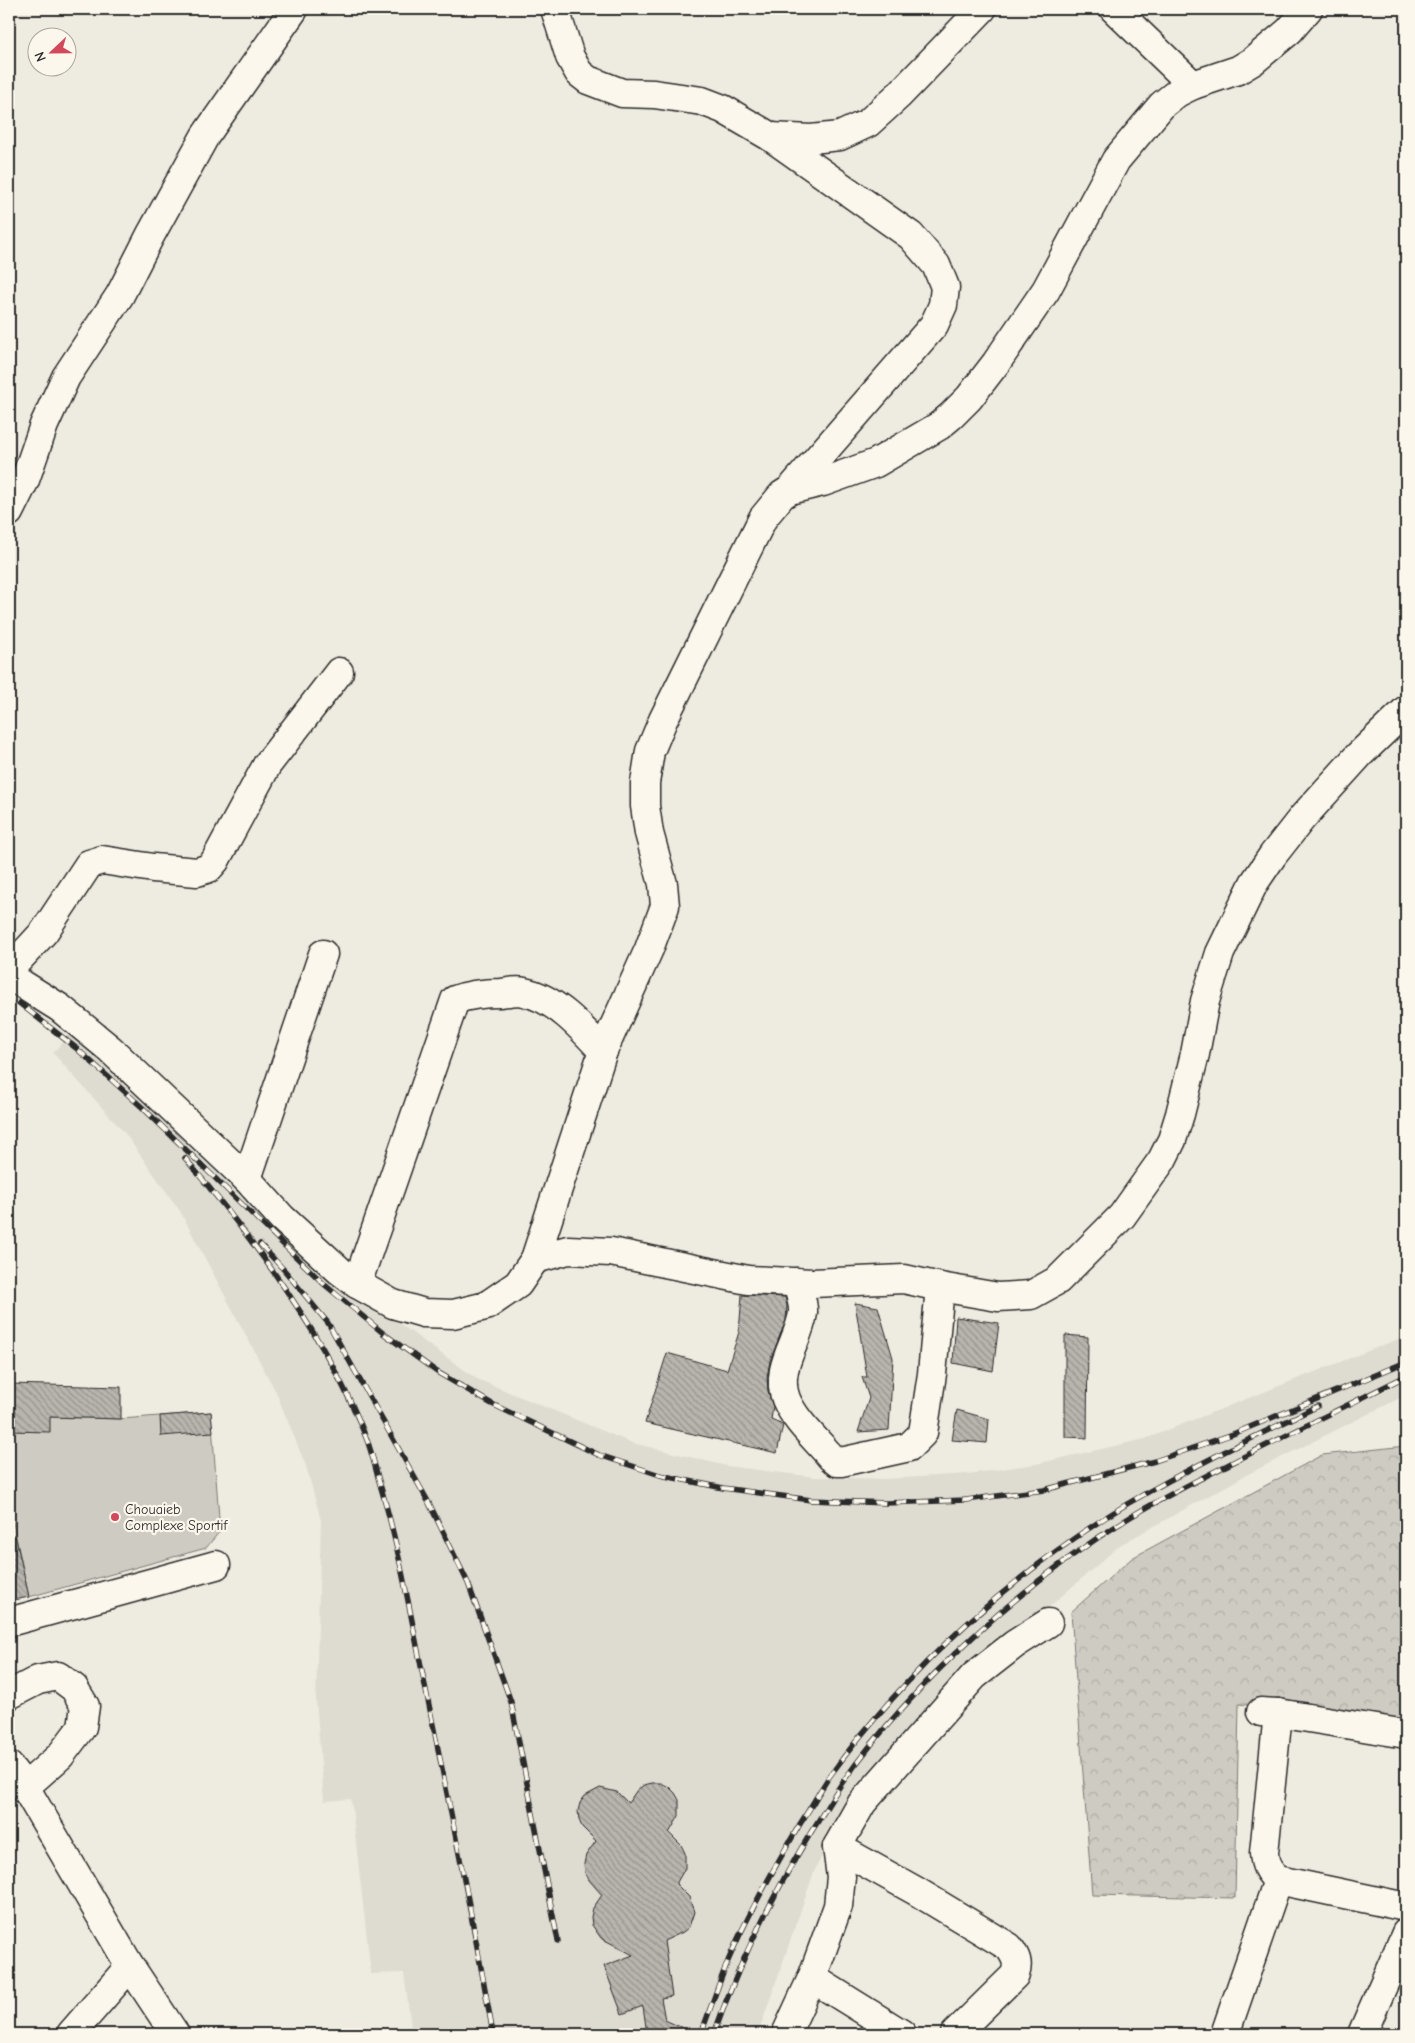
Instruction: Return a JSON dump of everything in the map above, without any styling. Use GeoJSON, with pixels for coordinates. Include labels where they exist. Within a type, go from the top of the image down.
{"type":"FeatureCollection","features":[{"type":"Feature","properties":{"kind":"street"},"geometry":{"type":"LineString","coordinates":[[9,512],[25,480],[44,425],[66,377],[120,295],[205,136],[294,9]]}},
{"type":"Feature","properties":{"kind":"street"},"geometry":{"type":"LineString","coordinates":[[9,976],[60,1008],[110,1048],[247,1178],[282,1218],[340,1271],[358,1284],[401,1306],[424,1313],[453,1314],[486,1306],[518,1284],[535,1259],[603,1051],[649,949],[666,906],[663,884],[649,833],[645,806],[645,783],[650,751],[662,720],[762,518],[782,495],[790,490],[934,324],[944,305],[945,287],[936,265],[911,236],[771,137],[723,109],[702,101],[654,94],[622,93],[588,80],[579,73],[570,57],[555,9]]}},
{"type":"Feature","properties":{"kind":"street"},"geometry":{"type":"LineString","coordinates":[[771,137],[811,140],[840,136],[868,123],[899,95],[982,9]]}},
{"type":"Feature","properties":{"kind":"street"},"geometry":{"type":"LineString","coordinates":[[1114,9],[1193,85]]}},
{"type":"Feature","properties":{"kind":"street"},"geometry":{"type":"LineString","coordinates":[[790,490],[832,479],[876,463],[939,426],[952,416],[996,364],[1046,290],[1116,160],[1162,105],[1177,93],[1193,85],[1238,70],[1253,61],[1288,31],[1308,9]]}},
{"type":"Feature","properties":{"kind":"street"},"geometry":{"type":"LineString","coordinates":[[9,970],[44,932],[89,864],[102,860],[153,868],[197,872],[209,868],[215,861],[267,765],[339,672]]}},
{"type":"Feature","properties":{"kind":"street"},"geometry":{"type":"LineString","coordinates":[[535,1259],[568,1250],[611,1252],[748,1280],[858,1282],[904,1279],[998,1297],[1032,1295],[1058,1280],[1122,1216],[1162,1160],[1172,1140],[1195,1054],[1205,1001],[1220,953],[1254,883],[1272,855],[1302,818],[1359,755],[1406,710]]}},
{"type":"Feature","properties":{"kind":"street"},"geometry":{"type":"LineString","coordinates":[[247,1178],[323,954]]}},
{"type":"Feature","properties":{"kind":"street"},"geometry":{"type":"LineString","coordinates":[[358,1284],[456,1000],[466,996],[485,993],[524,992],[550,1002],[578,1024],[603,1051]]}},
{"type":"Feature","properties":{"kind":"street"},"geometry":{"type":"LineString","coordinates":[[797,1282],[803,1311],[784,1365],[783,1388],[786,1400],[795,1415],[837,1462],[909,1447],[923,1433],[932,1374],[940,1287]]}},
{"type":"Feature","properties":{"kind":"street"},"geometry":{"type":"LineString","coordinates":[[9,1622],[216,1565]]}},
{"type":"Feature","properties":{"kind":"street"},"geometry":{"type":"LineString","coordinates":[[786,2034],[812,1978],[838,1906],[841,1877],[837,1847],[862,1803],[974,1676],[1015,1644],[1048,1623]]}},
{"type":"Feature","properties":{"kind":"street"},"geometry":{"type":"LineString","coordinates":[[9,1695],[38,1680],[58,1676],[74,1688],[85,1706],[82,1727],[60,1756],[17,1776],[130,1966],[175,2034]]}},
{"type":"Feature","properties":{"kind":"street"},"geometry":{"type":"LineString","coordinates":[[1406,1734],[1270,1713],[1264,1853],[1268,1869],[1278,1880],[1406,1907]]}},
{"type":"Feature","properties":{"kind":"street"},"geometry":{"type":"LineString","coordinates":[[837,1847],[916,1891],[1009,1948],[1015,1957],[1018,1966],[1015,1975],[955,2034]]}},
{"type":"Feature","properties":{"kind":"street"},"geometry":{"type":"LineString","coordinates":[[1225,2034],[1278,1880]]}},
{"type":"Feature","properties":{"kind":"street"},"geometry":{"type":"LineString","coordinates":[[1362,2034],[1406,1933]]}},
{"type":"Feature","properties":{"kind":"street"},"geometry":{"type":"LineString","coordinates":[[71,2034],[130,1966]]}},
{"type":"Feature","properties":{"kind":"street"},"geometry":{"type":"LineString","coordinates":[[812,1978],[902,2034]]}},
{"type":"Feature","properties":{"kind":"shaded area"},"geometry":{"type":"Polygon","coordinates":[[[73,1031],[345,1285],[477,1379],[632,1443],[727,1466],[815,1477],[886,1479],[968,1474],[1036,1464],[1145,1439],[1406,1336],[1406,1395],[1248,1474],[1120,1545],[1049,1607],[949,1683],[851,1795],[814,1872],[758,2034],[412,2034],[404,1973],[371,1974],[351,1799],[324,1801],[316,1700],[321,1520],[306,1466],[276,1392],[180,1211],[124,1132],[53,1053],[73,1031]]]}},
{"type":"Feature","properties":{"kind":"green space","name":"Chouaieb Complexe Sportif"},"geometry":{"type":"Polygon","coordinates":[[[211,1412],[220,1531],[206,1548],[29,1597],[9,1504],[9,1416],[121,1419],[211,1412]]]}},
{"type":"Feature","properties":{"kind":"green space"},"geometry":{"type":"Polygon","coordinates":[[[1406,1446],[1406,1724],[1239,1704],[1235,1898],[1092,1895],[1071,1612],[1132,1558],[1322,1455],[1406,1446]]]}},
{"type":"Feature","properties":{"kind":"building"},"geometry":{"type":"Polygon","coordinates":[[[742,1295],[785,1297],[787,1305],[786,1320],[770,1361],[767,1377],[768,1391],[773,1407],[771,1420],[783,1425],[777,1453],[645,1423],[667,1353],[727,1370],[739,1332],[742,1295]]]}},
{"type":"Feature","properties":{"kind":"building"},"geometry":{"type":"Polygon","coordinates":[[[855,1303],[878,1307],[893,1358],[889,1430],[858,1432],[869,1398],[862,1377],[867,1377],[855,1303]]]}},
{"type":"Feature","properties":{"kind":"building"},"geometry":{"type":"Polygon","coordinates":[[[956,1317],[999,1323],[993,1371],[953,1363],[956,1317]]]}},
{"type":"Feature","properties":{"kind":"building"},"geometry":{"type":"Polygon","coordinates":[[[1065,1335],[1088,1337],[1087,1438],[1065,1437],[1065,1335]]]}},
{"type":"Feature","properties":{"kind":"building"},"geometry":{"type":"Polygon","coordinates":[[[9,1384],[121,1387],[121,1419],[50,1417],[50,1432],[9,1431],[9,1384]]]}},
{"type":"Feature","properties":{"kind":"building"},"geometry":{"type":"Polygon","coordinates":[[[957,1410],[989,1419],[987,1443],[952,1440],[957,1410]]]}},
{"type":"Feature","properties":{"kind":"building"},"geometry":{"type":"Polygon","coordinates":[[[211,1412],[213,1432],[161,1436],[160,1416],[211,1412]]]}},
{"type":"Feature","properties":{"kind":"building"},"geometry":{"type":"Polygon","coordinates":[[[9,1535],[15,1535],[29,1597],[9,1601],[9,1535]]]}},
{"type":"Feature","properties":{"kind":"building"},"geometry":{"type":"Polygon","coordinates":[[[661,1783],[669,1787],[679,1800],[679,1816],[669,1833],[681,1845],[685,1853],[685,1868],[676,1884],[689,1897],[694,1912],[689,1927],[664,1941],[672,1996],[661,1998],[665,2020],[696,2034],[647,2034],[643,2006],[622,2014],[604,1966],[633,1955],[601,1938],[592,1925],[593,1908],[602,1895],[585,1873],[586,1855],[596,1841],[582,1827],[579,1820],[578,1811],[580,1803],[585,1796],[600,1788],[617,1792],[628,1803],[637,1790],[644,1785],[661,1783]]]}},
{"type":"Feature","properties":{"kind":"railway"},"geometry":{"type":"LineString","coordinates":[[9,995],[76,1048],[143,1108],[325,1285],[383,1333],[437,1372],[492,1404],[599,1455],[660,1475],[723,1488],[811,1500],[886,1503],[966,1500],[1044,1490],[1155,1461],[1233,1434],[1406,1362]]}},
{"type":"Feature","properties":{"kind":"railway"},"geometry":{"type":"LineString","coordinates":[[185,1158],[263,1257],[287,1292],[332,1364],[369,1445],[386,1504],[403,1575],[477,1943],[493,2034]]}},
{"type":"Feature","properties":{"kind":"railway"},"geometry":{"type":"LineString","coordinates":[[260,1244],[328,1323],[429,1503],[468,1583],[511,1702],[558,1941]]}},
{"type":"Feature","properties":{"kind":"railway"},"geometry":{"type":"LineString","coordinates":[[714,2034],[734,1981],[771,1903],[798,1854],[838,1789],[903,1707],[974,1636],[1012,1602],[1052,1571],[1132,1516],[1193,1482],[1406,1376]]}},
{"type":"Feature","properties":{"kind":"railway"},"geometry":{"type":"LineString","coordinates":[[701,2034],[728,1961],[744,1926],[800,1824],[829,1777],[860,1737],[928,1661],[1003,1592],[1084,1531],[1174,1478],[1318,1406]]}},
{"type":"Feature","properties":{"kind":"place","name":"Chouaieb Complexe Sportif"},"geometry":{"type":"Point","coordinates":[115,1517]}}]}
